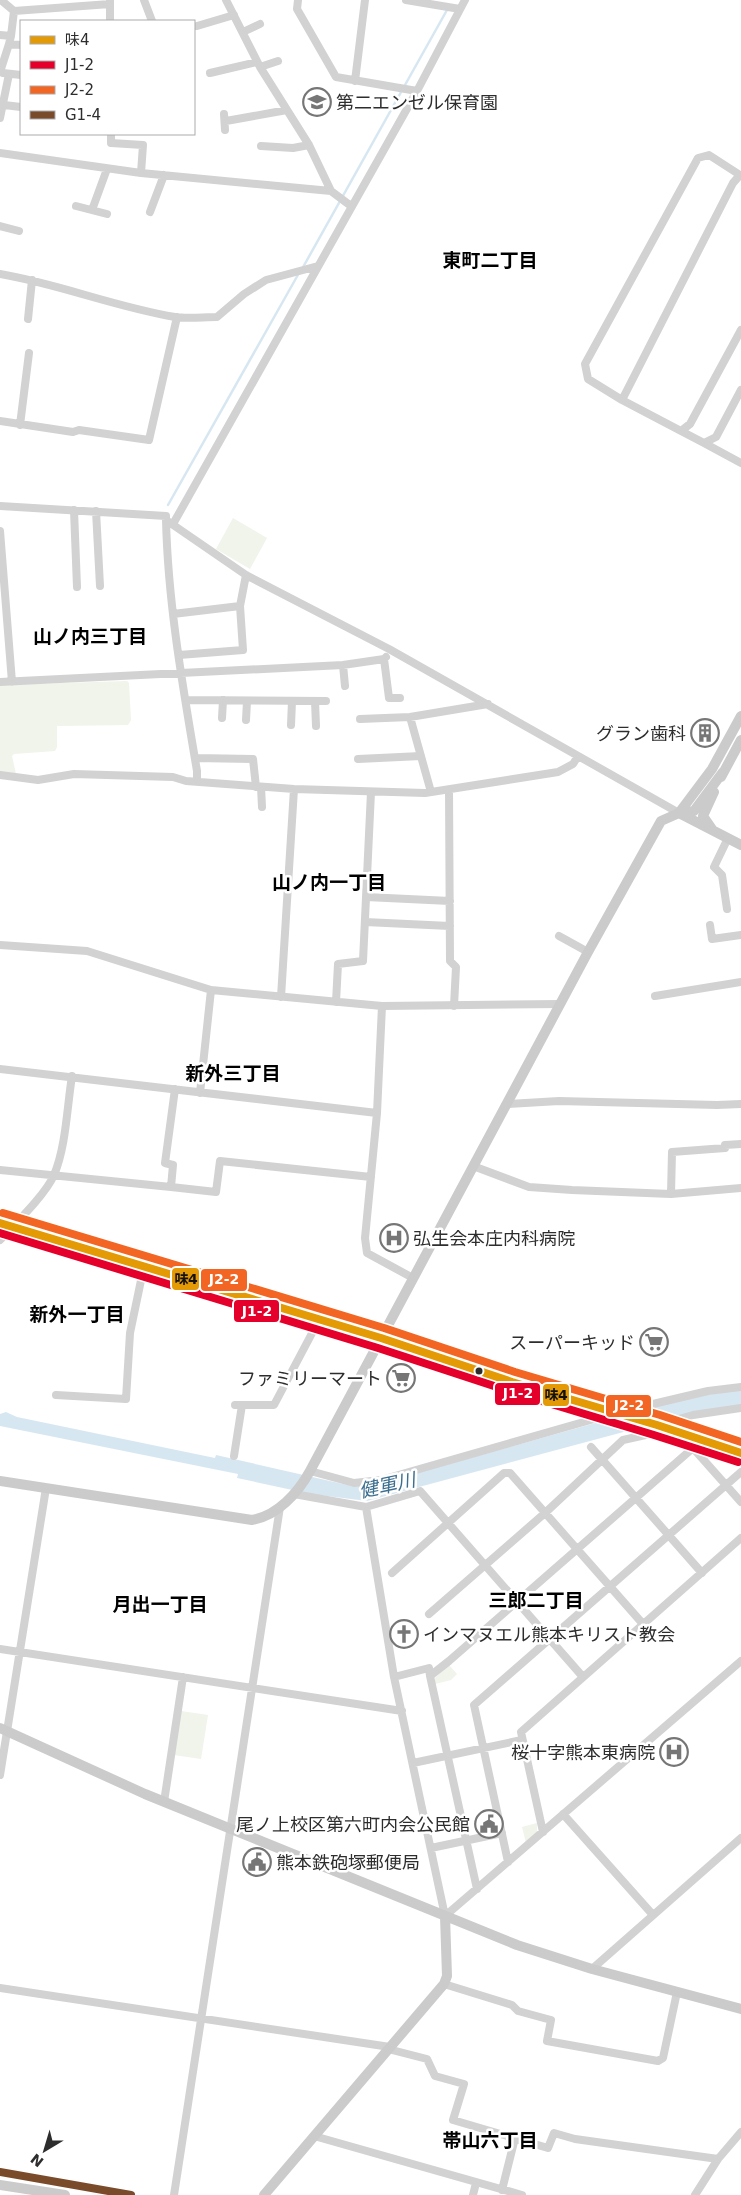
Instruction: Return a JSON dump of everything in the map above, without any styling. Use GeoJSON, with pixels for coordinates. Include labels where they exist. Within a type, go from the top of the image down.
{"type":"FeatureCollection","features":[{"type":"Feature","properties":{"kind":"street"},"geometry":{"type":"LineString","coordinates":[[1,0],[14,11],[112,2],[110,20]]}},
{"type":"Feature","properties":{"kind":"street"},"geometry":{"type":"LineString","coordinates":[[144,0],[152,20]]}},
{"type":"Feature","properties":{"kind":"street"},"geometry":{"type":"LineString","coordinates":[[226,0],[259,65],[309,145],[331,191],[351,206]]}},
{"type":"Feature","properties":{"kind":"street"},"geometry":{"type":"LineString","coordinates":[[298,0],[297,9],[336,77],[416,91]]}},
{"type":"Feature","properties":{"kind":"street"},"geometry":{"type":"LineString","coordinates":[[355,81],[365,0]]}},
{"type":"Feature","properties":{"kind":"street"},"geometry":{"type":"LineString","coordinates":[[406,0],[460,9]]}},
{"type":"Feature","properties":{"kind":"street"},"geometry":{"type":"LineString","coordinates":[[197,781],[186,700],[180,674],[167,569],[170,522],[318,266],[465,0]]}},
{"type":"Feature","properties":{"kind":"street"},"geometry":{"type":"LineString","coordinates":[[0,118],[4,105],[3,73],[14,11]]}},
{"type":"Feature","properties":{"kind":"street"},"geometry":{"type":"LineString","coordinates":[[197,26],[234,15]]}},
{"type":"Feature","properties":{"kind":"street"},"geometry":{"type":"LineString","coordinates":[[243,32],[260,24]]}},
{"type":"Feature","properties":{"kind":"street"},"geometry":{"type":"LineString","coordinates":[[0,35],[20,45]]}},
{"type":"Feature","properties":{"kind":"street"},"geometry":{"type":"LineString","coordinates":[[210,73],[278,61]]}},
{"type":"Feature","properties":{"kind":"street"},"geometry":{"type":"LineString","coordinates":[[3,73],[20,75]]}},
{"type":"Feature","properties":{"kind":"street"},"geometry":{"type":"LineString","coordinates":[[4,105],[20,108]]}},
{"type":"Feature","properties":{"kind":"street"},"geometry":{"type":"LineString","coordinates":[[225,130],[225,117],[287,110]]}},
{"type":"Feature","properties":{"kind":"street"},"geometry":{"type":"LineString","coordinates":[[111,135],[111,143],[142,145],[141,174]]}},
{"type":"Feature","properties":{"kind":"street"},"geometry":{"type":"LineString","coordinates":[[260,146],[293,148],[309,145]]}},
{"type":"Feature","properties":{"kind":"street"},"geometry":{"type":"LineString","coordinates":[[0,153],[141,174],[331,191]]}},
{"type":"Feature","properties":{"kind":"street"},"geometry":{"type":"LineString","coordinates":[[622,400],[734,183],[741,175],[709,156],[698,158],[585,364],[588,379],[622,400],[741,463]]}},
{"type":"Feature","properties":{"kind":"street"},"geometry":{"type":"LineString","coordinates":[[92,210],[107,168]]}},
{"type":"Feature","properties":{"kind":"street"},"geometry":{"type":"LineString","coordinates":[[150,212],[164,175]]}},
{"type":"Feature","properties":{"kind":"street"},"geometry":{"type":"LineString","coordinates":[[76,206],[107,214]]}},
{"type":"Feature","properties":{"kind":"street"},"geometry":{"type":"LineString","coordinates":[[0,226],[19,231]]}},
{"type":"Feature","properties":{"kind":"street"},"geometry":{"type":"LineString","coordinates":[[0,274],[32,280],[102,301],[177,318],[217,318],[244,294],[266,280],[318,266]]}},
{"type":"Feature","properties":{"kind":"street"},"geometry":{"type":"LineString","coordinates":[[28,319],[32,280]]}},
{"type":"Feature","properties":{"kind":"street"},"geometry":{"type":"LineString","coordinates":[[0,421],[149,440],[177,318]]}},
{"type":"Feature","properties":{"kind":"street"},"geometry":{"type":"LineString","coordinates":[[681,431],[690,424],[741,330]]}},
{"type":"Feature","properties":{"kind":"street"},"geometry":{"type":"LineString","coordinates":[[20,424],[30,353]]}},
{"type":"Feature","properties":{"kind":"street"},"geometry":{"type":"LineString","coordinates":[[704,443],[716,437],[741,390]]}},
{"type":"Feature","properties":{"kind":"street"},"geometry":{"type":"LineString","coordinates":[[0,506],[166,516],[170,522],[246,575],[390,649],[679,813],[741,845]]}},
{"type":"Feature","properties":{"kind":"street"},"geometry":{"type":"LineString","coordinates":[[74,510],[77,587]]}},
{"type":"Feature","properties":{"kind":"street"},"geometry":{"type":"LineString","coordinates":[[96,511],[100,586]]}},
{"type":"Feature","properties":{"kind":"street"},"geometry":{"type":"LineString","coordinates":[[0,531],[12,682]]}},
{"type":"Feature","properties":{"kind":"street"},"geometry":{"type":"LineString","coordinates":[[179,655],[244,650],[240,606],[246,575]]}},
{"type":"Feature","properties":{"kind":"street"},"geometry":{"type":"LineString","coordinates":[[173,614],[240,606]]}},
{"type":"Feature","properties":{"kind":"street"},"geometry":{"type":"LineString","coordinates":[[390,649],[384,659],[389,698],[400,698]]}},
{"type":"Feature","properties":{"kind":"street"},"geometry":{"type":"LineString","coordinates":[[0,682],[343,665],[384,659]]}},
{"type":"Feature","properties":{"kind":"street"},"geometry":{"type":"LineString","coordinates":[[343,665],[345,686]]}},
{"type":"Feature","properties":{"kind":"street"},"geometry":{"type":"LineString","coordinates":[[186,700],[326,701]]}},
{"type":"Feature","properties":{"kind":"street"},"geometry":{"type":"LineString","coordinates":[[222,718],[223,700]]}},
{"type":"Feature","properties":{"kind":"street"},"geometry":{"type":"LineString","coordinates":[[246,720],[247,701]]}},
{"type":"Feature","properties":{"kind":"street"},"geometry":{"type":"LineString","coordinates":[[291,725],[292,701]]}},
{"type":"Feature","properties":{"kind":"street"},"geometry":{"type":"LineString","coordinates":[[315,701],[316,726]]}},
{"type":"Feature","properties":{"kind":"street"},"geometry":{"type":"LineString","coordinates":[[360,719],[410,717],[488,704]]}},
{"type":"Feature","properties":{"kind":"street"},"geometry":{"type":"LineString","coordinates":[[679,813],[712,768],[741,716]]}},
{"type":"Feature","properties":{"kind":"street"},"geometry":{"type":"LineString","coordinates":[[410,717],[431,792]]}},
{"type":"Feature","properties":{"kind":"street"},"geometry":{"type":"LineString","coordinates":[[712,829],[703,816],[723,772],[741,740]]}},
{"type":"Feature","properties":{"kind":"street"},"geometry":{"type":"LineString","coordinates":[[358,759],[421,756]]}},
{"type":"Feature","properties":{"kind":"street"},"geometry":{"type":"LineString","coordinates":[[0,775],[38,780],[74,774],[174,777],[186,781],[259,787],[371,792],[431,792],[558,772],[573,764],[578,756]]}},
{"type":"Feature","properties":{"kind":"street"},"geometry":{"type":"LineString","coordinates":[[195,758],[253,759],[262,807]]}},
{"type":"Feature","properties":{"kind":"street"},"geometry":{"type":"LineString","coordinates":[[0,1481],[252,1520],[269,1516],[295,1493],[309,1473],[588,952],[661,820],[679,813],[694,811],[723,772]]}},
{"type":"Feature","properties":{"kind":"street"},"geometry":{"type":"LineString","coordinates":[[281,997],[294,789]]}},
{"type":"Feature","properties":{"kind":"street"},"geometry":{"type":"LineString","coordinates":[[449,790],[450,961],[456,968],[454,1006]]}},
{"type":"Feature","properties":{"kind":"street"},"geometry":{"type":"LineString","coordinates":[[336,1002],[338,964],[363,961],[371,792]]}},
{"type":"Feature","properties":{"kind":"street"},"geometry":{"type":"LineString","coordinates":[[727,909],[722,875],[714,867],[728,838]]}},
{"type":"Feature","properties":{"kind":"street"},"geometry":{"type":"LineString","coordinates":[[366,897],[450,901]]}},
{"type":"Feature","properties":{"kind":"street"},"geometry":{"type":"LineString","coordinates":[[365,922],[450,926]]}},
{"type":"Feature","properties":{"kind":"street"},"geometry":{"type":"LineString","coordinates":[[710,925],[712,939],[741,936]]}},
{"type":"Feature","properties":{"kind":"street"},"geometry":{"type":"LineString","coordinates":[[559,936],[588,952]]}},
{"type":"Feature","properties":{"kind":"street"},"geometry":{"type":"LineString","coordinates":[[0,944],[87,951],[211,990],[382,1006],[560,1004]]}},
{"type":"Feature","properties":{"kind":"street"},"geometry":{"type":"LineString","coordinates":[[655,996],[741,982]]}},
{"type":"Feature","properties":{"kind":"street"},"geometry":{"type":"LineString","coordinates":[[200,1093],[211,990]]}},
{"type":"Feature","properties":{"kind":"street"},"geometry":{"type":"LineString","coordinates":[[382,1006],[377,1113],[365,1238],[366,1253],[413,1278]]}},
{"type":"Feature","properties":{"kind":"street"},"geometry":{"type":"LineString","coordinates":[[0,1069],[377,1113]]}},
{"type":"Feature","properties":{"kind":"street"},"geometry":{"type":"LineString","coordinates":[[0,1240],[54,1177],[59,1160],[72,1076]]}},
{"type":"Feature","properties":{"kind":"street"},"geometry":{"type":"LineString","coordinates":[[171,1187],[173,1165],[165,1163],[175,1089]]}},
{"type":"Feature","properties":{"kind":"street"},"geometry":{"type":"LineString","coordinates":[[508,1104],[559,1101],[741,1104]]}},
{"type":"Feature","properties":{"kind":"street"},"geometry":{"type":"LineString","coordinates":[[670,1194],[672,1152],[741,1144]]}},
{"type":"Feature","properties":{"kind":"street"},"geometry":{"type":"LineString","coordinates":[[0,1170],[216,1192],[220,1161],[371,1177]]}},
{"type":"Feature","properties":{"kind":"street"},"geometry":{"type":"LineString","coordinates":[[473,1166],[529,1186],[572,1190],[670,1194],[741,1188]]}},
{"type":"Feature","properties":{"kind":"street"},"geometry":{"type":"LineString","coordinates":[[0,1222],[381,1338],[512,1382],[741,1453]]}},
{"type":"Feature","properties":{"kind":"street"},"geometry":{"type":"LineString","coordinates":[[56,1395],[126,1399],[130,1333],[144,1266]]}},
{"type":"Feature","properties":{"kind":"street"},"geometry":{"type":"LineString","coordinates":[[234,1456],[238,1405],[274,1405],[319,1320]]}},
{"type":"Feature","properties":{"kind":"street"},"geometry":{"type":"LineString","coordinates":[[309,1473],[354,1483],[381,1480],[615,1413],[708,1391],[741,1387]]}},
{"type":"Feature","properties":{"kind":"street"},"geometry":{"type":"LineString","coordinates":[[657,1426],[693,1414],[741,1408]]}},
{"type":"Feature","properties":{"kind":"street"},"geometry":{"type":"LineString","coordinates":[[429,1614],[545,1513],[623,1440],[650,1434],[693,1448],[741,1502]]}},
{"type":"Feature","properties":{"kind":"street"},"geometry":{"type":"LineString","coordinates":[[430,1676],[518,1602],[701,1440]]}},
{"type":"Feature","properties":{"kind":"street"},"geometry":{"type":"LineString","coordinates":[[591,1447],[702,1573]]}},
{"type":"Feature","properties":{"kind":"street"},"geometry":{"type":"LineString","coordinates":[[508,1862],[474,1705],[741,1472]]}},
{"type":"Feature","properties":{"kind":"street"},"geometry":{"type":"LineString","coordinates":[[392,1573],[504,1473],[510,1473],[643,1624]]}},
{"type":"Feature","properties":{"kind":"street"},"geometry":{"type":"LineString","coordinates":[[0,1775],[3,1730],[19,1652],[46,1488]]}},
{"type":"Feature","properties":{"kind":"street"},"geometry":{"type":"LineString","coordinates":[[295,1493],[366,1507],[420,1491],[583,1677]]}},
{"type":"Feature","properties":{"kind":"street"},"geometry":{"type":"LineString","coordinates":[[174,2195],[280,1507]]}},
{"type":"Feature","properties":{"kind":"street"},"geometry":{"type":"LineString","coordinates":[[264,2195],[444,1984],[447,1976],[446,1916],[394,1677],[366,1507]]}},
{"type":"Feature","properties":{"kind":"street"},"geometry":{"type":"LineString","coordinates":[[543,1832],[521,1732],[741,1538]]}},
{"type":"Feature","properties":{"kind":"street"},"geometry":{"type":"LineString","coordinates":[[0,1649],[402,1711]]}},
{"type":"Feature","properties":{"kind":"street"},"geometry":{"type":"LineString","coordinates":[[446,1916],[740,1663]]}},
{"type":"Feature","properties":{"kind":"street"},"geometry":{"type":"LineString","coordinates":[[394,1677],[429,1668],[477,1889]]}},
{"type":"Feature","properties":{"kind":"street"},"geometry":{"type":"LineString","coordinates":[[164,1802],[183,1677]]}},
{"type":"Feature","properties":{"kind":"street"},"geometry":{"type":"LineString","coordinates":[[3,1730],[164,1802],[517,1944],[592,1969],[741,2009]]}},
{"type":"Feature","properties":{"kind":"street"},"geometry":{"type":"LineString","coordinates":[[412,1763],[522,1740]]}},
{"type":"Feature","properties":{"kind":"street"},"geometry":{"type":"LineString","coordinates":[[563,1814],[653,1915]]}},
{"type":"Feature","properties":{"kind":"street"},"geometry":{"type":"LineString","coordinates":[[431,1848],[502,1834]]}},
{"type":"Feature","properties":{"kind":"street"},"geometry":{"type":"LineString","coordinates":[[592,1969],[741,1838]]}},
{"type":"Feature","properties":{"kind":"street"},"geometry":{"type":"LineString","coordinates":[[444,1984],[512,2005],[518,2011],[551,2020],[547,2042],[658,2061],[663,2058],[677,1992]]}},
{"type":"Feature","properties":{"kind":"street"},"geometry":{"type":"LineString","coordinates":[[0,1988],[389,2048],[427,2059],[435,2076],[464,2084],[453,2120],[548,2148],[554,2133],[575,2139],[718,2159]]}},
{"type":"Feature","properties":{"kind":"street"},"geometry":{"type":"LineString","coordinates":[[695,2195],[718,2159],[741,2132]]}},
{"type":"Feature","properties":{"kind":"street"},"geometry":{"type":"LineString","coordinates":[[314,2136],[522,2195]]}},
{"type":"Feature","properties":{"kind":"street"},"geometry":{"type":"LineString","coordinates":[[502,2190],[515,2138]]}},
{"type":"Feature","properties":{"kind":"street"},"geometry":{"type":"LineString","coordinates":[[732,2142],[741,2147]]}},
{"type":"Feature","properties":{"kind":"street"},"geometry":{"type":"LineString","coordinates":[[0,2172],[131,2195]]}},
{"type":"Feature","properties":{"kind":"street"},"geometry":{"type":"LineString","coordinates":[[473,2195],[476,2183]]}},
{"type":"Feature","properties":{"kind":"street"},"geometry":{"type":"LineString","coordinates":[[0,2185],[65,2195]]}},
{"type":"Feature","properties":{"kind":"shaded area"},"geometry":{"type":"Polygon","coordinates":[[[233,518],[267,538],[250,569],[216,549],[233,518]]]}},
{"type":"Feature","properties":{"kind":"shaded area"},"geometry":{"type":"Polygon","coordinates":[[[127,681],[129,683],[131,720],[128,725],[57,726],[57,747],[55,751],[14,754],[12,756],[16,774],[0,772],[0,685],[127,681]]]}},
{"type":"Feature","properties":{"kind":"shaded area"},"geometry":{"type":"Polygon","coordinates":[[[449,1665],[457,1674],[451,1680],[435,1684],[435,1678],[449,1665]]]}},
{"type":"Feature","properties":{"kind":"shaded area"},"geometry":{"type":"Polygon","coordinates":[[[181,1711],[208,1715],[201,1759],[174,1755],[181,1711]]]}},
{"type":"Feature","properties":{"kind":"shaded area"},"geometry":{"type":"Polygon","coordinates":[[[537,1823],[537,1834],[526,1843],[522,1827],[537,1823]]]}},
{"type":"Feature","properties":{"kind":"water","name":"健軍川"},"geometry":{"type":"Polygon","coordinates":[[[741,1389],[741,1405],[679,1416],[367,1501],[311,1494],[237,1478],[238,1474],[0,1426],[0,1414],[6,1412],[17,1417],[215,1458],[216,1455],[352,1486],[374,1485],[677,1400],[741,1389]]]}},
{"type":"Feature","properties":{"kind":"waterway"},"geometry":{"type":"LineString","coordinates":[[302,269],[447,10]]}},
{"type":"Feature","properties":{"kind":"waterway"},"geometry":{"type":"LineString","coordinates":[[168,505],[299,273]]}},
{"type":"Feature","properties":{"kind":"transit line","name":"J2-2"},"geometry":{"type":"LineString","coordinates":[[3,1213],[384,1328],[515,1372],[660,1415],[741,1442]]}},
{"type":"Feature","properties":{"kind":"transit line","name":"味4"},"geometry":{"type":"LineString","coordinates":[[0,1223],[381,1338],[512,1382],[657,1425],[741,1453]]}},
{"type":"Feature","properties":{"kind":"transit line","name":"J1-2"},"geometry":{"type":"LineString","coordinates":[[0,1233],[378,1348],[738,1462]]}},
{"type":"Feature","properties":{"kind":"transit line","name":"G1-4"},"geometry":{"type":"LineString","coordinates":[[0,2172],[131,2195]]}},
{"type":"Feature","properties":{"kind":"place","name":"第二エンゼル保育園"},"geometry":{"type":"Point","coordinates":[317,102]}},
{"type":"Feature","properties":{"kind":"place","name":"グラン歯科"},"geometry":{"type":"Point","coordinates":[705,733]}},
{"type":"Feature","properties":{"kind":"place","name":"弘生会本庄内科病院"},"geometry":{"type":"Point","coordinates":[394,1238]}},
{"type":"Feature","properties":{"kind":"place","name":"スーパーキッド"},"geometry":{"type":"Point","coordinates":[654,1342]}},
{"type":"Feature","properties":{"kind":"place","name":"ファミリーマート"},"geometry":{"type":"Point","coordinates":[401,1378]}},
{"type":"Feature","properties":{"kind":"place","name":"インマヌエル熊本キリスト教会"},"geometry":{"type":"Point","coordinates":[404,1634]}},
{"type":"Feature","properties":{"kind":"place","name":"桜十字熊本東病院"},"geometry":{"type":"Point","coordinates":[674,1752]}},
{"type":"Feature","properties":{"kind":"place","name":"尾ノ上校区第六町内会公民館"},"geometry":{"type":"Point","coordinates":[489,1824]}},
{"type":"Feature","properties":{"kind":"place","name":"熊本鉄砲塚郵便局"},"geometry":{"type":"Point","coordinates":[257,1862]}},
{"type":"Feature","properties":{"kind":"district","name":"東町二丁目"},"geometry":{"type":"Point","coordinates":[490,260]}},
{"type":"Feature","properties":{"kind":"district","name":"山ノ内三丁目"},"geometry":{"type":"Point","coordinates":[90,636]}},
{"type":"Feature","properties":{"kind":"district","name":"山ノ内一丁目"},"geometry":{"type":"Point","coordinates":[329,882]}},
{"type":"Feature","properties":{"kind":"district","name":"新外三丁目"},"geometry":{"type":"Point","coordinates":[233,1073]}},
{"type":"Feature","properties":{"kind":"district","name":"新外一丁目"},"geometry":{"type":"Point","coordinates":[77,1314]}},
{"type":"Feature","properties":{"kind":"district","name":"三郎二丁目"},"geometry":{"type":"Point","coordinates":[536,1600]}},
{"type":"Feature","properties":{"kind":"district","name":"月出一丁目"},"geometry":{"type":"Point","coordinates":[160,1604]}},
{"type":"Feature","properties":{"kind":"district","name":"帯山六丁目"},"geometry":{"type":"Point","coordinates":[490,2140]}}]}
